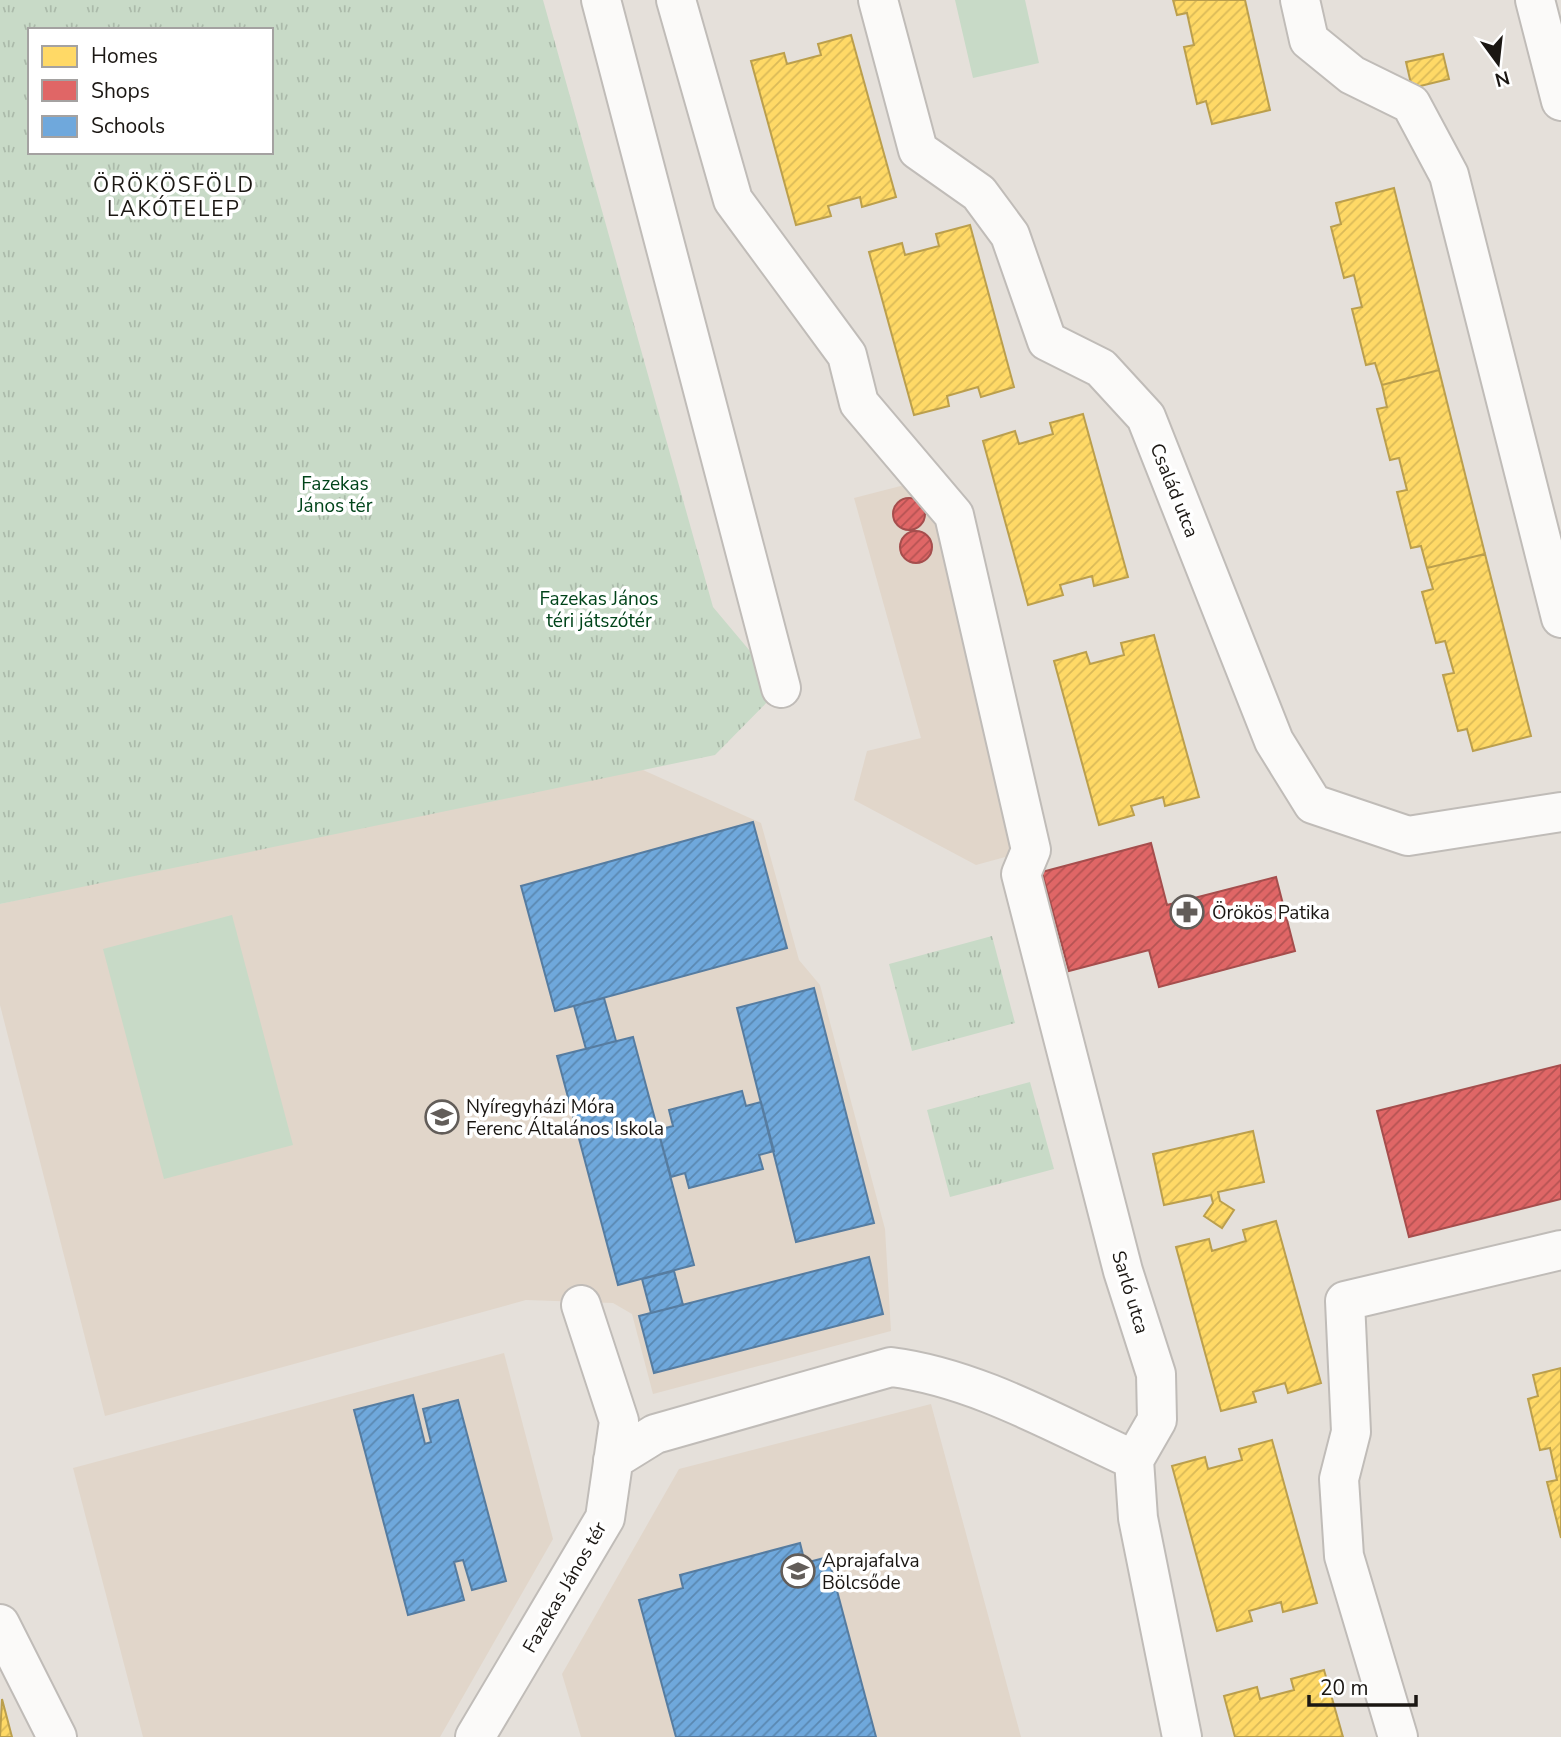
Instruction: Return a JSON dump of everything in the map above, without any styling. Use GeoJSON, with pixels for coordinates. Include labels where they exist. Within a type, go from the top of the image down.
{"type":"FeatureCollection","features":[{"type":"Feature","properties":{"kind":"street"},"geometry":{"type":"LineString","coordinates":[[601,0],[781,688]]}},
{"type":"Feature","properties":{"kind":"street","name":"Sarló utca"},"geometry":{"type":"LineString","coordinates":[[676,0],[733,200],[847,355],[859,403],[954,515],[1031,850],[1021,874],[1123,1271],[1156,1374],[1157,1420],[1134,1460]]}},
{"type":"Feature","properties":{"kind":"street","name":"Család utca"},"geometry":{"type":"LineString","coordinates":[[878,0],[918,150],[979,193],[1010,235],[1047,341],[1101,368],[1146,416],[1274,741],[1312,804],[1408,836],[1561,812]]}},
{"type":"Feature","properties":{"kind":"street"},"geometry":{"type":"LineString","coordinates":[[1300,0],[1309,40],[1352,75],[1411,104],[1449,175],[1561,618]]}},
{"type":"Feature","properties":{"kind":"street"},"geometry":{"type":"LineString","coordinates":[[1535,0],[1556,61],[1561,101]]}},
{"type":"Feature","properties":{"kind":"street"},"geometry":{"type":"LineString","coordinates":[[1398,1737],[1344,1556],[1339,1479],[1351,1432],[1345,1301],[1561,1250]]}},
{"type":"Feature","properties":{"kind":"street","name":"Fazekas János tér"},"geometry":{"type":"LineString","coordinates":[[475,1737],[605,1518],[619,1421],[581,1305]]}},
{"type":"Feature","properties":{"kind":"street"},"geometry":{"type":"LineString","coordinates":[[613,1460],[655,1434],[891,1367],[928,1372],[997,1397],[1134,1460],[1138,1518],[1182,1737]]}},
{"type":"Feature","properties":{"kind":"street"},"geometry":{"type":"LineString","coordinates":[[0,1625],[57,1737]]}},
{"type":"Feature","properties":{"kind":"shaded area"},"geometry":{"type":"Polygon","coordinates":[[[924,480],[1031,850],[976,865],[854,800],[867,751],[921,738],[854,498],[924,480]]]}},
{"type":"Feature","properties":{"kind":"shaded area","name":"Nyíregyházi Móra Ferenc Általános Iskola"},"geometry":{"type":"Polygon","coordinates":[[[623,761],[761,823],[799,960],[820,985],[885,1229],[891,1331],[653,1394],[632,1314],[613,1303],[526,1300],[105,1416],[0,1005],[0,904],[623,761]]]}},
{"type":"Feature","properties":{"kind":"shaded area"},"geometry":{"type":"Polygon","coordinates":[[[504,1353],[553,1539],[440,1737],[143,1737],[73,1468],[504,1353]]]}},
{"type":"Feature","properties":{"kind":"shaded area","name":"Aprajafalva Bölcsőde"},"geometry":{"type":"Polygon","coordinates":[[[931,1404],[1021,1737],[581,1737],[562,1674],[679,1469],[931,1404]]]}},
{"type":"Feature","properties":{"kind":"green space","name":"Fazekas János tér"},"geometry":{"type":"Polygon","coordinates":[[[0,0],[543,0],[713,607],[781,688],[715,755],[0,904],[0,0]]]}},
{"type":"Feature","properties":{"kind":"green space"},"geometry":{"type":"Polygon","coordinates":[[[955,0],[1025,0],[1039,63],[973,78],[955,0]]]}},
{"type":"Feature","properties":{"kind":"green space"},"geometry":{"type":"Polygon","coordinates":[[[232,915],[293,1145],[164,1179],[103,949],[232,915]]]}},
{"type":"Feature","properties":{"kind":"green space"},"geometry":{"type":"Polygon","coordinates":[[[992,936],[1015,1023],[912,1051],[889,964],[992,936]]]}},
{"type":"Feature","properties":{"kind":"green space"},"geometry":{"type":"Polygon","coordinates":[[[1030,1082],[1054,1169],[950,1197],[927,1110],[1030,1082]]]}},
{"type":"Feature","properties":{"kind":"building: Homes"},"geometry":{"type":"Polygon","coordinates":[[[1173,0],[1245,0],[1270,110],[1212,124],[1206,101],[1197,104],[1184,47],[1194,45],[1187,13],[1177,15],[1173,0]]]}},
{"type":"Feature","properties":{"kind":"building: Homes"},"geometry":{"type":"Polygon","coordinates":[[[851,35],[896,197],[862,207],[860,197],[828,206],[831,216],[796,225],[751,61],[784,53],[787,64],[821,55],[818,44],[851,35]]]}},
{"type":"Feature","properties":{"kind":"building: Homes"},"geometry":{"type":"Polygon","coordinates":[[[1443,54],[1449,79],[1412,88],[1406,62],[1443,54]]]}},
{"type":"Feature","properties":{"kind":"building: Homes"},"geometry":{"type":"Polygon","coordinates":[[[1394,188],[1439,370],[1382,385],[1375,363],[1366,365],[1352,309],[1362,307],[1354,275],[1344,278],[1331,227],[1341,224],[1336,203],[1394,188]]]}},
{"type":"Feature","properties":{"kind":"building: Homes"},"geometry":{"type":"Polygon","coordinates":[[[970,225],[1014,387],[981,397],[978,387],[947,396],[949,406],[914,415],[869,252],[902,243],[905,255],[939,246],[936,234],[970,225]]]}},
{"type":"Feature","properties":{"kind":"building: Homes"},"geometry":{"type":"Polygon","coordinates":[[[1439,370],[1485,554],[1427,568],[1421,546],[1411,548],[1397,492],[1407,490],[1399,458],[1390,460],[1377,409],[1387,407],[1382,385],[1439,370]]]}},
{"type":"Feature","properties":{"kind":"building: Homes"},"geometry":{"type":"Polygon","coordinates":[[[1083,414],[1128,577],[1094,586],[1092,576],[1060,585],[1063,595],[1028,605],[983,441],[1015,431],[1019,444],[1053,434],[1050,423],[1083,414]]]}},
{"type":"Feature","properties":{"kind":"building: Homes"},"geometry":{"type":"Polygon","coordinates":[[[1485,554],[1531,736],[1473,751],[1467,729],[1458,731],[1443,675],[1454,673],[1445,641],[1436,643],[1422,592],[1433,589],[1427,568],[1485,554]]]}},
{"type":"Feature","properties":{"kind":"building: Homes"},"geometry":{"type":"Polygon","coordinates":[[[1154,635],[1199,797],[1165,806],[1163,797],[1131,806],[1134,815],[1099,825],[1054,661],[1086,652],[1090,664],[1124,655],[1121,643],[1154,635]]]}},
{"type":"Feature","properties":{"kind":"building: Homes"},"geometry":{"type":"Polygon","coordinates":[[[1253,1131],[1264,1182],[1218,1192],[1220,1201],[1234,1210],[1222,1228],[1204,1216],[1213,1203],[1211,1195],[1164,1205],[1153,1154],[1253,1131]]]}},
{"type":"Feature","properties":{"kind":"building: Homes"},"geometry":{"type":"Polygon","coordinates":[[[1276,1221],[1321,1383],[1288,1393],[1285,1383],[1253,1392],[1256,1402],[1221,1411],[1176,1247],[1209,1239],[1212,1251],[1246,1241],[1243,1230],[1276,1221]]]}},
{"type":"Feature","properties":{"kind":"building: Homes"},"geometry":{"type":"Polygon","coordinates":[[[1561,1368],[1561,1538],[1547,1482],[1557,1480],[1550,1448],[1540,1450],[1528,1399],[1538,1396],[1533,1375],[1561,1368]]]}},
{"type":"Feature","properties":{"kind":"building: Homes"},"geometry":{"type":"Polygon","coordinates":[[[1272,1440],[1317,1603],[1283,1612],[1281,1602],[1249,1611],[1252,1621],[1217,1631],[1172,1466],[1205,1457],[1208,1469],[1242,1460],[1239,1449],[1272,1440]]]}},
{"type":"Feature","properties":{"kind":"building: Homes"},"geometry":{"type":"Polygon","coordinates":[[[1324,1670],[1343,1737],[1235,1737],[1224,1696],[1257,1687],[1260,1699],[1294,1690],[1291,1679],[1324,1670]]]}},
{"type":"Feature","properties":{"kind":"building: Homes"},"geometry":{"type":"Polygon","coordinates":[[[2,1699],[12,1737],[0,1737],[2,1699]]]}},
{"type":"Feature","properties":{"kind":"building: Shops"},"geometry":{"type":"Polygon","coordinates":[[[909,498],[921,502],[925,514],[921,526],[909,530],[897,526],[893,514],[897,502],[909,498]]]}},
{"type":"Feature","properties":{"kind":"building: Shops"},"geometry":{"type":"Polygon","coordinates":[[[916,531],[928,535],[932,547],[928,559],[916,563],[904,559],[900,547],[904,535],[916,531]]]}},
{"type":"Feature","properties":{"kind":"building: Shops"},"geometry":{"type":"Polygon","coordinates":[[[1151,843],[1167,905],[1276,877],[1295,951],[1159,987],[1149,950],[1069,971],[1042,872],[1151,843]]]}},
{"type":"Feature","properties":{"kind":"building: Shops"},"geometry":{"type":"Polygon","coordinates":[[[1561,1065],[1561,1199],[1409,1237],[1377,1111],[1561,1065]]]}},
{"type":"Feature","properties":{"kind":"building: Schools"},"geometry":{"type":"Polygon","coordinates":[[[753,822],[787,948],[555,1011],[521,886],[753,822]]]}},
{"type":"Feature","properties":{"kind":"building: Schools"},"geometry":{"type":"Polygon","coordinates":[[[814,988],[874,1223],[796,1242],[737,1008],[814,988]]]}},
{"type":"Feature","properties":{"kind":"building: Schools"},"geometry":{"type":"Polygon","coordinates":[[[604,998],[616,1041],[586,1049],[574,1006],[604,998]]]}},
{"type":"Feature","properties":{"kind":"building: Schools"},"geometry":{"type":"Polygon","coordinates":[[[633,1037],[694,1265],[618,1285],[557,1056],[633,1037]]]}},
{"type":"Feature","properties":{"kind":"building: Schools"},"geometry":{"type":"Polygon","coordinates":[[[742,1091],[746,1106],[761,1102],[774,1151],[759,1155],[763,1169],[689,1188],[685,1173],[671,1177],[658,1130],[673,1126],[669,1110],[742,1091]]]}},
{"type":"Feature","properties":{"kind":"building: Schools"},"geometry":{"type":"Polygon","coordinates":[[[869,1257],[883,1314],[654,1373],[639,1316],[869,1257]]]}},
{"type":"Feature","properties":{"kind":"building: Schools"},"geometry":{"type":"Polygon","coordinates":[[[674,1271],[683,1305],[651,1313],[642,1279],[674,1271]]]}},
{"type":"Feature","properties":{"kind":"building: Schools"},"geometry":{"type":"Polygon","coordinates":[[[413,1395],[425,1444],[431,1442],[423,1409],[458,1400],[506,1581],[472,1590],[463,1560],[454,1562],[464,1600],[408,1615],[354,1410],[413,1395]]]}},
{"type":"Feature","properties":{"kind":"building: Schools"},"geometry":{"type":"Polygon","coordinates":[[[800,1543],[805,1563],[828,1557],[876,1737],[676,1737],[639,1600],[683,1588],[680,1575],[800,1543]]]}},
{"type":"Feature","properties":{"kind":"place","name":"Örökös Patika"},"geometry":{"type":"Point","coordinates":[1187,912]}},
{"type":"Feature","properties":{"kind":"place","name":"Nyíregyházi Móra Ferenc Általános Iskola"},"geometry":{"type":"Point","coordinates":[442,1117]}},
{"type":"Feature","properties":{"kind":"place","name":"Aprajafalva Bölcsőde"},"geometry":{"type":"Point","coordinates":[798,1571]}},
{"type":"Feature","properties":{"kind":"district","name":"ÖRÖKÖSFÖLD LAKÓTELEP"},"geometry":{"type":"Point","coordinates":[174,197]}},
{"type":"Feature","properties":{"kind":"park label","name":"Fazekas János téri játszótér"},"geometry":{"type":"Point","coordinates":[599,609]}}]}
